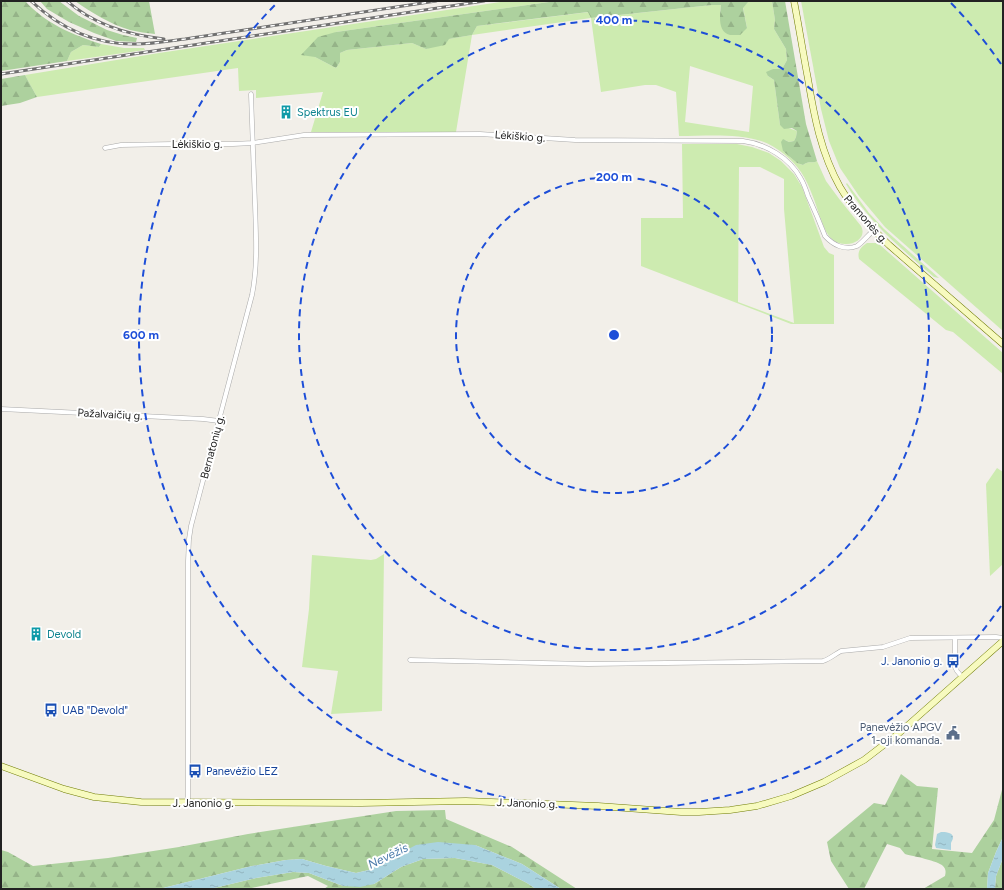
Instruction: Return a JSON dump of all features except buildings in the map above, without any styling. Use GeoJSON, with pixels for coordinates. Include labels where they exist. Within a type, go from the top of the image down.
{"type":"FeatureCollection","features":[{"type":"Feature","properties":{"kind":"street","name":"Pramonės g."},"geometry":{"type":"LineString","coordinates":[[794,1],[813,110],[821,142],[829,164],[840,186],[854,207],[889,245],[1003,344]]}},
{"type":"Feature","properties":{"kind":"street","name":"Bernatonių g."},"geometry":{"type":"LineString","coordinates":[[188,803],[188,550],[191,526],[255,280],[256,230],[251,94]]}},
{"type":"Feature","properties":{"kind":"street","name":"Lėkiškio g."},"geometry":{"type":"LineString","coordinates":[[106,148],[121,144],[253,143],[304,135],[480,134],[575,140],[753,142],[780,156],[795,170],[801,179],[825,236],[830,242],[840,247],[857,246],[874,230]]}},
{"type":"Feature","properties":{"kind":"street","name":"Pažalvaičių g."},"geometry":{"type":"LineString","coordinates":[[1,409],[219,421]]}},
{"type":"Feature","properties":{"kind":"street"},"geometry":{"type":"LineString","coordinates":[[410,660],[573,664],[823,661],[828,660],[841,651],[883,647],[910,638],[1003,638]]}},
{"type":"Feature","properties":{"kind":"street"},"geometry":{"type":"LineString","coordinates":[[955,638],[955,667],[962,677]]}},
{"type":"Feature","properties":{"kind":"street","name":"J. Janonio g."},"geometry":{"type":"LineString","coordinates":[[1,766],[94,797],[141,802],[361,803],[466,801],[687,812],[710,812],[746,808],[779,800],[804,791],[836,776],[864,760],[898,734],[1003,641]]}},
{"type":"Feature","properties":{"kind":"green space"},"geometry":{"type":"Polygon","coordinates":[[[1,1],[25,1],[50,22],[80,37],[101,44],[99,47],[83,45],[71,52],[67,61],[1,71],[1,1]]]}},
{"type":"Feature","properties":{"kind":"green space"},"geometry":{"type":"Polygon","coordinates":[[[40,1],[59,1],[79,16],[107,30],[137,38],[136,42],[116,41],[94,33],[69,22],[47,9],[40,1]]]}},
{"type":"Feature","properties":{"kind":"green space"},"geometry":{"type":"Polygon","coordinates":[[[75,1],[149,1],[155,34],[130,30],[115,25],[75,1]]]}},
{"type":"Feature","properties":{"kind":"green space"},"geometry":{"type":"Polygon","coordinates":[[[507,1],[556,1],[336,32],[315,57],[336,68],[340,62],[340,53],[347,50],[412,43],[426,49],[449,39],[472,35],[456,132],[311,132],[323,92],[256,98],[256,90],[239,91],[238,68],[37,97],[25,75],[159,53],[507,1]]]}},
{"type":"Feature","properties":{"kind":"green space"},"geometry":{"type":"Polygon","coordinates":[[[556,1],[749,1],[743,8],[747,28],[740,35],[730,35],[723,30],[720,22],[721,5],[712,5],[591,18],[588,12],[477,26],[472,35],[449,39],[445,45],[426,49],[412,43],[347,50],[340,53],[340,62],[336,68],[315,57],[301,55],[318,37],[336,32],[556,1]]]}},
{"type":"Feature","properties":{"kind":"green space"},"geometry":{"type":"Polygon","coordinates":[[[749,1],[772,1],[775,20],[774,29],[786,49],[787,60],[782,69],[773,69],[768,76],[774,80],[780,125],[797,131],[794,141],[789,142],[785,140],[783,151],[797,163],[803,165],[817,161],[826,181],[861,226],[862,234],[859,240],[853,243],[845,244],[838,243],[831,238],[825,230],[810,188],[801,172],[788,158],[772,146],[751,138],[679,136],[676,92],[656,85],[645,85],[601,92],[591,18],[472,35],[477,26],[589,12],[592,18],[712,5],[721,5],[720,13],[747,28],[743,7],[749,1]],[[690,66],[685,122],[749,132],[753,86],[690,66]]]}},
{"type":"Feature","properties":{"kind":"green space"},"geometry":{"type":"Polygon","coordinates":[[[772,1],[785,1],[806,124],[817,161],[803,165],[797,163],[783,151],[781,142],[783,139],[789,142],[794,141],[797,131],[792,128],[784,129],[780,125],[774,80],[768,76],[766,72],[773,69],[782,69],[787,60],[786,49],[774,29],[775,20],[772,1]]]}},
{"type":"Feature","properties":{"kind":"green space"},"geometry":{"type":"Polygon","coordinates":[[[801,1],[1003,1],[1003,331],[885,227],[859,196],[840,168],[829,141],[821,109],[801,1]]]}},
{"type":"Feature","properties":{"kind":"green space"},"geometry":{"type":"Polygon","coordinates":[[[101,44],[124,48],[144,48],[145,50],[67,61],[71,52],[83,45],[99,47],[101,44]]]}},
{"type":"Feature","properties":{"kind":"green space"},"geometry":{"type":"Polygon","coordinates":[[[25,75],[37,97],[20,103],[1,106],[1,79],[25,75]]]}},
{"type":"Feature","properties":{"kind":"green space"},"geometry":{"type":"Polygon","coordinates":[[[682,144],[737,144],[769,153],[781,161],[794,174],[802,187],[824,247],[829,253],[834,255],[834,324],[791,324],[641,266],[641,218],[683,218],[682,144]],[[739,167],[738,302],[794,323],[784,209],[784,179],[760,167],[739,167]]]}},
{"type":"Feature","properties":{"kind":"green space"},"geometry":{"type":"Polygon","coordinates":[[[847,183],[869,213],[884,229],[939,278],[934,277],[875,223],[855,198],[846,184],[847,183]]]}},
{"type":"Feature","properties":{"kind":"green space"},"geometry":{"type":"Polygon","coordinates":[[[867,243],[876,243],[880,245],[1003,353],[1003,374],[953,332],[946,330],[859,259],[860,250],[867,243]]]}},
{"type":"Feature","properties":{"kind":"green space"},"geometry":{"type":"Polygon","coordinates":[[[997,468],[1003,472],[1003,564],[990,576],[986,484],[997,468]]]}},
{"type":"Feature","properties":{"kind":"green space"},"geometry":{"type":"Polygon","coordinates":[[[384,554],[382,711],[331,714],[338,671],[302,667],[309,609],[312,555],[371,560],[384,554]]]}},
{"type":"Feature","properties":{"kind":"green space"},"geometry":{"type":"Polygon","coordinates":[[[901,774],[917,786],[938,788],[932,849],[972,853],[994,820],[1003,786],[1003,837],[988,873],[987,889],[923,889],[945,876],[946,871],[944,867],[936,862],[905,854],[900,848],[887,844],[864,889],[849,889],[831,861],[827,842],[874,803],[885,805],[901,774]]]}},
{"type":"Feature","properties":{"kind":"green space"},"geometry":{"type":"Polygon","coordinates":[[[445,810],[446,819],[512,847],[577,889],[561,889],[522,864],[475,845],[380,864],[369,870],[356,873],[302,859],[286,860],[252,866],[159,889],[1,889],[1,850],[8,852],[33,866],[108,858],[396,811],[445,810]]]}},
{"type":"Feature","properties":{"kind":"green space"},"geometry":{"type":"Polygon","coordinates":[[[455,858],[492,865],[536,889],[324,889],[328,886],[308,876],[247,889],[210,889],[256,878],[293,872],[309,873],[343,886],[374,884],[401,867],[423,859],[455,858]]]}},
{"type":"Feature","properties":{"kind":"green space"},"geometry":{"type":"Polygon","coordinates":[[[1003,858],[1003,889],[995,889],[996,876],[1003,858]]]}},
{"type":"Feature","properties":{"kind":"water"},"geometry":{"type":"Polygon","coordinates":[[[941,832],[952,835],[951,850],[936,848],[935,845],[937,834],[941,832]]]}},
{"type":"Feature","properties":{"kind":"water"},"geometry":{"type":"Polygon","coordinates":[[[1003,837],[1003,858],[996,876],[995,889],[987,889],[988,873],[1003,837]]]}},
{"type":"Feature","properties":{"kind":"water"},"geometry":{"type":"Polygon","coordinates":[[[438,842],[475,845],[522,864],[561,889],[536,889],[492,865],[455,858],[423,859],[401,867],[374,884],[360,887],[343,886],[309,873],[293,872],[256,878],[210,889],[159,889],[252,866],[286,860],[302,859],[356,873],[369,870],[416,845],[438,842]]]}},
{"type":"Feature","properties":{"kind":"railway"},"geometry":{"type":"LineString","coordinates":[[31,1],[42,11],[66,27],[93,38],[121,44],[154,43],[185,39],[436,1]]}},
{"type":"Feature","properties":{"kind":"railway"},"geometry":{"type":"LineString","coordinates":[[67,1],[88,16],[112,28],[137,35],[164,39]]}},
{"type":"Feature","properties":{"kind":"railway"},"geometry":{"type":"LineString","coordinates":[[1,74],[484,1]]}},
{"type":"Feature","properties":{"kind":"place","name":"Spektrus EU"},"geometry":{"type":"Point","coordinates":[286,112]}},
{"type":"Feature","properties":{"kind":"place","name":"Devold"},"geometry":{"type":"Point","coordinates":[36,634]}},
{"type":"Feature","properties":{"kind":"place","name":"J. Janonio g."},"geometry":{"type":"Point","coordinates":[953,661]}},
{"type":"Feature","properties":{"kind":"place","name":"UAB \"Devold\""},"geometry":{"type":"Point","coordinates":[51,710]}},
{"type":"Feature","properties":{"kind":"place","name":"Panevėžio APGV 1-oji komanda."},"geometry":{"type":"Point","coordinates":[953,733]}},
{"type":"Feature","properties":{"kind":"place","name":"Panevėžio LEZ"},"geometry":{"type":"Point","coordinates":[195,771]}},
{"type":"Feature","properties":{"kind":"water label","name":"Nevėžis"},"geometry":{"type":"Point","coordinates":[388,856]}}]}
